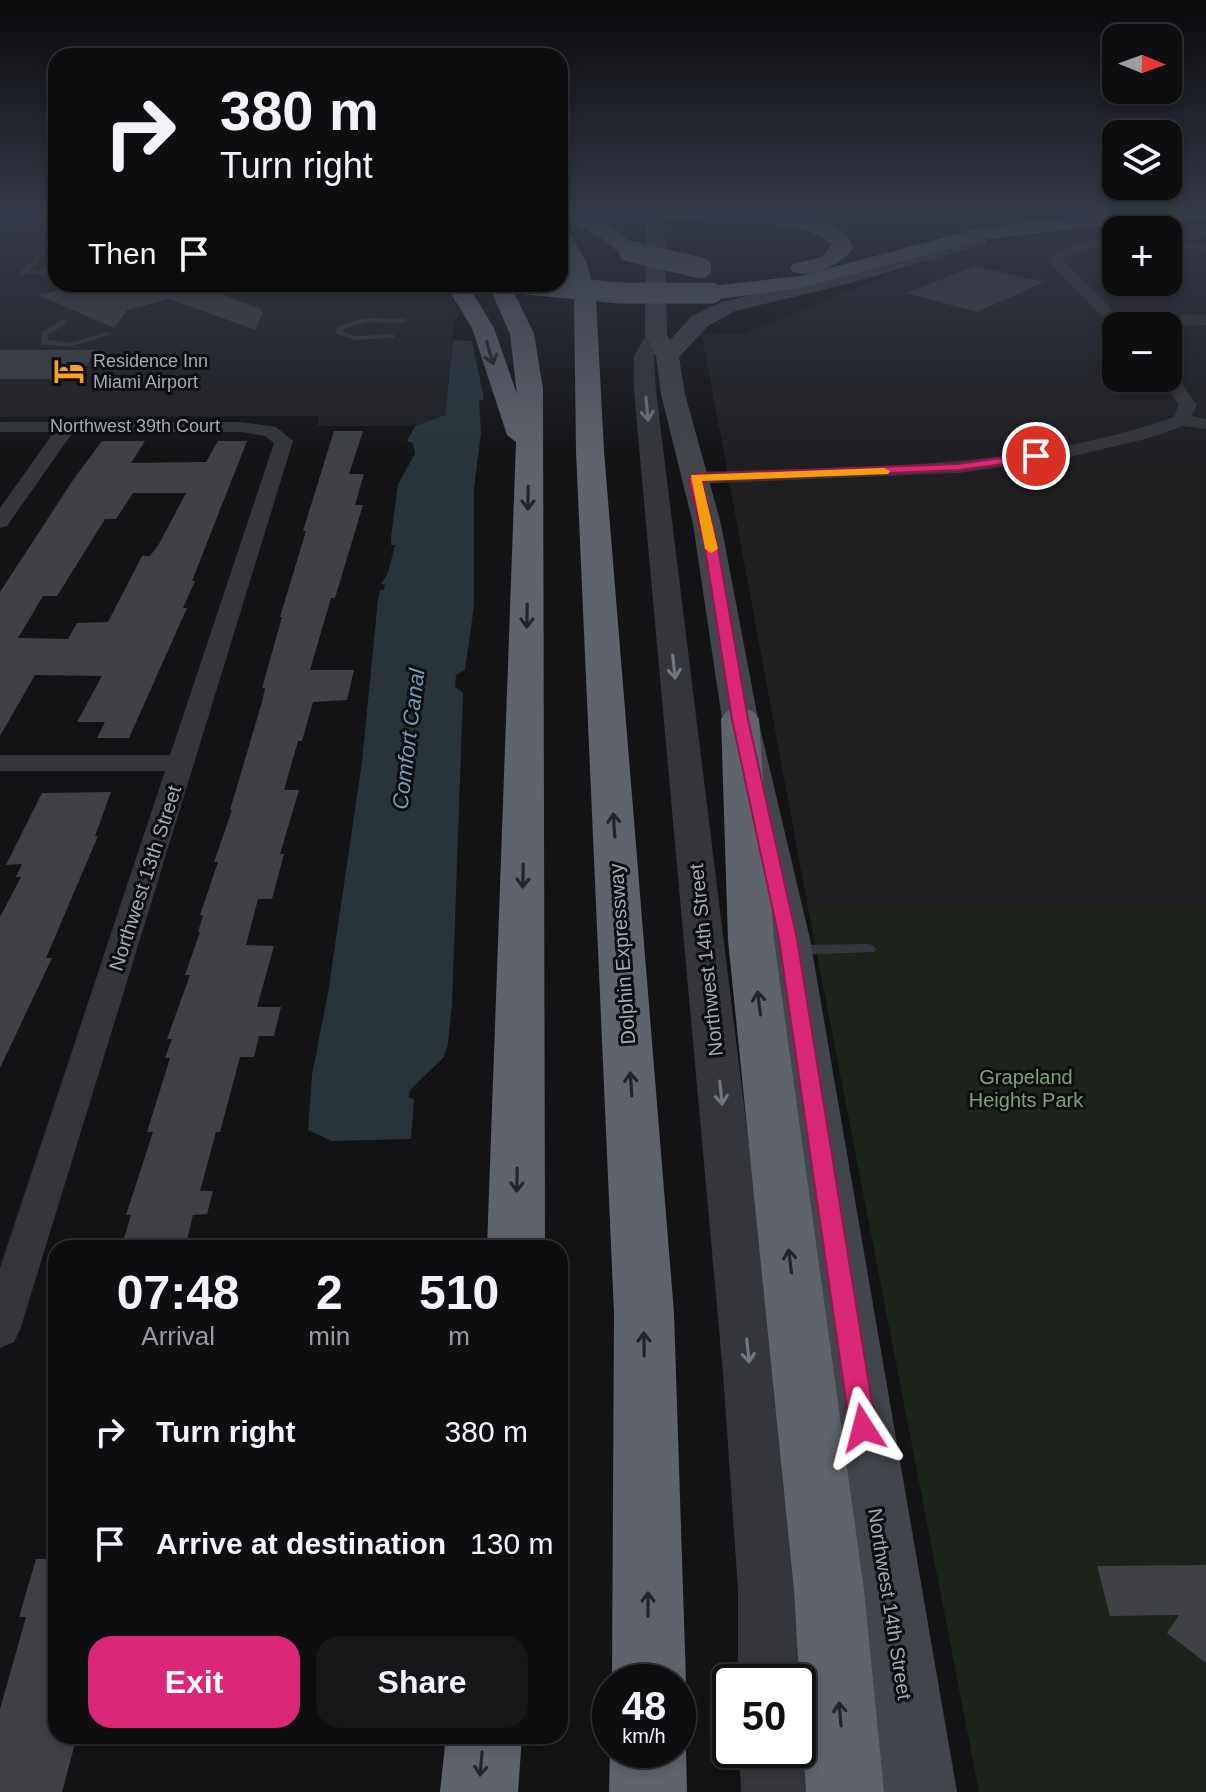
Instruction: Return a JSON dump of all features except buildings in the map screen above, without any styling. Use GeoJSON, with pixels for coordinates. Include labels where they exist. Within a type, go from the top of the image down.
{"type":"FeatureCollection","features":[{"type":"Feature","properties":{"kind":"highway"},"geometry":{"type":"LineString","coordinates":[[463,295],[483,328],[493,364],[529,458]]}},
{"type":"Feature","properties":{"kind":"highway"},"geometry":{"type":"LineString","coordinates":[[504,295],[516,317],[528,359],[516,1240]]}},
{"type":"Feature","properties":{"kind":"highway","name":"Dolphin Expressway"},"geometry":{"type":"LineString","coordinates":[[584,295],[590,451],[640,1227],[649,1664]]}},
{"type":"Feature","properties":{"kind":"highway"},"geometry":{"type":"LineString","coordinates":[[740,719],[751,940],[829,1590],[845,1792]]}},
{"type":"Feature","properties":{"kind":"highway"},"geometry":{"type":"LineString","coordinates":[[479,1792],[483,1744]]}},
{"type":"Feature","properties":{"kind":"highway"},"geometry":{"type":"LineString","coordinates":[[648,1768],[648,1792]]}},
{"type":"Feature","properties":{"kind":"main road","name":"Northwest 14th Street"},"geometry":{"type":"LineString","coordinates":[[659,295],[661,345],[709,536],[740,719],[790,950],[920,1792]]}},
{"type":"Feature","properties":{"kind":"main road"},"geometry":{"type":"LineString","coordinates":[[661,345],[700,321],[743,302],[776,295]]}},
{"type":"Feature","properties":{"kind":"street"},"geometry":{"type":"LineString","coordinates":[[1089,295],[1106,312]]}},
{"type":"Feature","properties":{"kind":"street"},"geometry":{"type":"LineString","coordinates":[[1182,321],[1206,320]]}},
{"type":"Feature","properties":{"kind":"street","name":"Northwest 14th Street"},"geometry":{"type":"LineString","coordinates":[[661,345],[644,356],[648,425],[733,1204],[768,1590],[770,1664]]}},
{"type":"Feature","properties":{"kind":"street"},"geometry":{"type":"LineString","coordinates":[[1179,392],[1188,405],[1182,420]]}},
{"type":"Feature","properties":{"kind":"street"},"geometry":{"type":"LineString","coordinates":[[695,478],[959,467],[1061,453],[1143,434],[1182,420],[1206,424]]}},
{"type":"Feature","properties":{"kind":"street"},"geometry":{"type":"LineString","coordinates":[[0,522],[68,426]]}},
{"type":"Feature","properties":{"kind":"street","name":"Northwest 39th Court"},"geometry":{"type":"LineString","coordinates":[[0,427],[226,426],[270,431]]}},
{"type":"Feature","properties":{"kind":"street","name":"Northwest 13th Street"},"geometry":{"type":"LineString","coordinates":[[0,1330],[284,448],[282,437],[270,431]]}},
{"type":"Feature","properties":{"kind":"street"},"geometry":{"type":"LineString","coordinates":[[0,763],[183,763]]}},
{"type":"Feature","properties":{"kind":"street"},"geometry":{"type":"LineString","coordinates":[[773,1768],[774,1792]]}},
{"type":"Feature","properties":{"kind":"lane"},"geometry":{"type":"LineString","coordinates":[[391,336],[356,338],[339,333],[341,328],[365,320],[404,321]]}},
{"type":"Feature","properties":{"kind":"lane"},"geometry":{"type":"LineString","coordinates":[[64,321],[42,336],[44,342],[70,345],[107,334]]}},
{"type":"Feature","properties":{"kind":"lane"},"geometry":{"type":"LineString","coordinates":[[790,950],[869,949]]}},
{"type":"Feature","properties":{"kind":"shaded area"},"geometry":{"type":"Polygon","coordinates":[[[0,295],[449,295],[459,315],[454,322],[445,415],[415,426],[317,426],[319,416],[0,417],[0,295]]]}},
{"type":"Feature","properties":{"kind":"shaded area"},"geometry":{"type":"Polygon","coordinates":[[[840,295],[1206,295],[1206,907],[808,908],[702,335],[742,334],[840,295]]]}},
{"type":"Feature","properties":{"kind":"green space","name":"Grapeland Heights Park"},"geometry":{"type":"Polygon","coordinates":[[[1206,907],[1206,1792],[979,1792],[808,908],[1206,907]]]}},
{"type":"Feature","properties":{"kind":"water","name":"Comfort Canal"},"geometry":{"type":"Polygon","coordinates":[[[453,340],[472,341],[484,399],[479,401],[481,433],[474,488],[474,606],[465,670],[456,675],[455,687],[463,693],[448,1044],[444,1057],[410,1090],[409,1097],[414,1100],[411,1139],[332,1141],[308,1130],[312,1075],[328,993],[362,762],[378,599],[380,590],[384,590],[385,585],[381,584],[388,573],[395,545],[391,545],[391,537],[398,484],[415,454],[413,443],[407,441],[415,426],[445,415],[453,340]]]}},
{"type":"Feature","properties":{"kind":"slow traffic"},"geometry":{"type":"LineString","coordinates":[[711,549],[695,478],[884,471]]}},
{"type":"Feature","properties":{"kind":"place","name":"Residence Inn Miami Airport"},"geometry":{"type":"Point","coordinates":[69,371]}},
{"type":"Feature","properties":{"kind":"route"},"geometry":{"type":"LineString","coordinates":[[863,1428],[788,939],[740,719],[707,524],[695,478],[959,467],[1036,456]]}}]}
